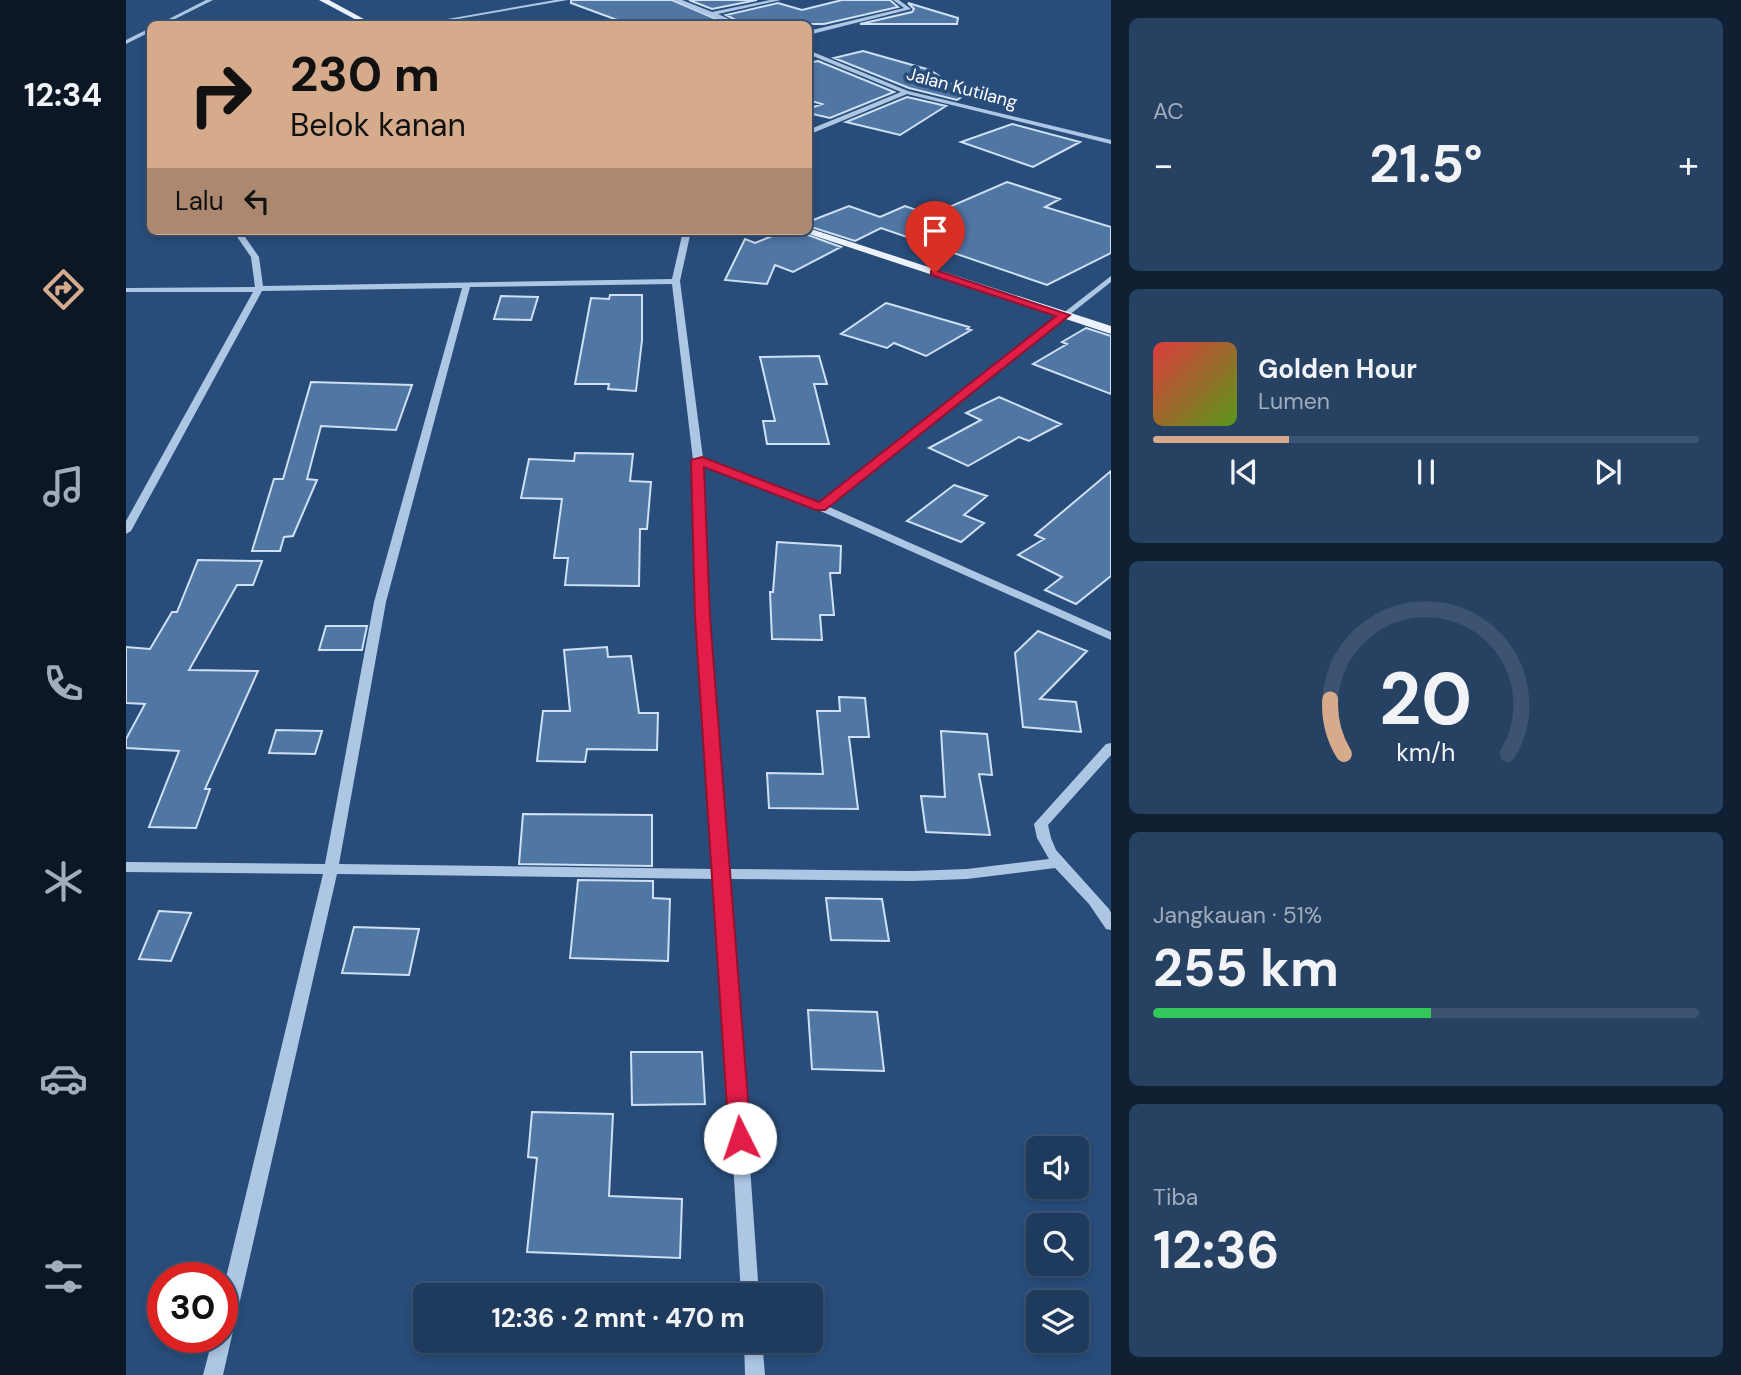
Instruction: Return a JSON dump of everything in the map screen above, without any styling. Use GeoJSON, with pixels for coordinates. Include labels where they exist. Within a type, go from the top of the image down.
{"type":"FeatureCollection","features":[{"type":"Feature","properties":{"kind":"main road"},"geometry":{"type":"LineString","coordinates":[[323,0],[363,21]]}},
{"type":"Feature","properties":{"kind":"main road"},"geometry":{"type":"LineString","coordinates":[[812,233],[1111,330]]}},
{"type":"Feature","properties":{"kind":"street"},"geometry":{"type":"LineString","coordinates":[[168,21],[210,0]]}},
{"type":"Feature","properties":{"kind":"street"},"geometry":{"type":"LineString","coordinates":[[440,21],[565,0]]}},
{"type":"Feature","properties":{"kind":"street"},"geometry":{"type":"LineString","coordinates":[[677,0],[730,21]]}},
{"type":"Feature","properties":{"kind":"street"},"geometry":{"type":"LineString","coordinates":[[710,14],[778,0]]}},
{"type":"Feature","properties":{"kind":"street"},"geometry":{"type":"LineString","coordinates":[[812,32],[908,9],[896,0]]}},
{"type":"Feature","properties":{"kind":"street"},"geometry":{"type":"LineString","coordinates":[[126,43],[147,32]]}},
{"type":"Feature","properties":{"kind":"street","name":"Jalan Kutilang"},"geometry":{"type":"LineString","coordinates":[[812,54],[906,92],[1111,142]]}},
{"type":"Feature","properties":{"kind":"street"},"geometry":{"type":"LineString","coordinates":[[812,130],[906,92]]}},
{"type":"Feature","properties":{"kind":"street"},"geometry":{"type":"LineString","coordinates":[[126,531],[259,289],[255,257],[240,235]]}},
{"type":"Feature","properties":{"kind":"street"},"geometry":{"type":"LineString","coordinates":[[686,235],[676,281],[698,460],[703,617],[749,1283]]}},
{"type":"Feature","properties":{"kind":"street"},"geometry":{"type":"LineString","coordinates":[[820,507],[1111,278]]}},
{"type":"Feature","properties":{"kind":"street"},"geometry":{"type":"LineString","coordinates":[[126,289],[676,281]]}},
{"type":"Feature","properties":{"kind":"street"},"geometry":{"type":"LineString","coordinates":[[238,1267],[331,869],[380,602],[467,285]]}},
{"type":"Feature","properties":{"kind":"street"},"geometry":{"type":"LineString","coordinates":[[698,460],[820,507],[1111,636]]}},
{"type":"Feature","properties":{"kind":"street"},"geometry":{"type":"LineString","coordinates":[[1111,747],[1041,824],[1042,834],[1060,863],[1092,896],[1111,925]]}},
{"type":"Feature","properties":{"kind":"street"},"geometry":{"type":"LineString","coordinates":[[126,867],[723,875],[967,874],[1060,863]]}},
{"type":"Feature","properties":{"kind":"street"},"geometry":{"type":"LineString","coordinates":[[213,1375],[218,1353]]}},
{"type":"Feature","properties":{"kind":"street"},"geometry":{"type":"LineString","coordinates":[[754,1353],[755,1375]]}},
{"type":"Feature","properties":{"kind":"building"},"geometry":{"type":"Polygon","coordinates":[[[571,0],[672,0],[721,21],[620,21],[571,3],[571,0]]]}},
{"type":"Feature","properties":{"kind":"building"},"geometry":{"type":"Polygon","coordinates":[[[689,0],[757,0],[712,9],[689,0]]]}},
{"type":"Feature","properties":{"kind":"building"},"geometry":{"type":"Polygon","coordinates":[[[842,0],[890,0],[898,7],[824,24],[812,24],[812,21],[737,21],[726,15],[778,3],[802,10],[842,0]]]}},
{"type":"Feature","properties":{"kind":"building"},"geometry":{"type":"Polygon","coordinates":[[[908,3],[958,18],[957,24],[860,24],[912,12],[914,9],[908,3]]]}},
{"type":"Feature","properties":{"kind":"building"},"geometry":{"type":"Polygon","coordinates":[[[863,51],[930,70],[966,94],[957,100],[909,88],[834,58],[863,51]]]}},
{"type":"Feature","properties":{"kind":"building"},"geometry":{"type":"Polygon","coordinates":[[[818,61],[894,92],[830,118],[812,114],[812,108],[822,104],[812,101],[812,62],[818,61]]]}},
{"type":"Feature","properties":{"kind":"building"},"geometry":{"type":"Polygon","coordinates":[[[907,97],[946,106],[900,135],[846,122],[907,97]]]}},
{"type":"Feature","properties":{"kind":"building"},"geometry":{"type":"Polygon","coordinates":[[[1012,124],[1080,142],[1033,167],[961,142],[1012,124]]]}},
{"type":"Feature","properties":{"kind":"building"},"geometry":{"type":"Polygon","coordinates":[[[1007,182],[1060,199],[1045,207],[1111,227],[1111,253],[1047,285],[881,228],[855,241],[812,227],[812,220],[849,206],[880,217],[905,206],[931,215],[1007,182]]]}},
{"type":"Feature","properties":{"kind":"building"},"geometry":{"type":"Polygon","coordinates":[[[775,235],[808,235],[841,247],[793,272],[775,265],[767,284],[725,280],[745,239],[755,243],[775,235]]]}},
{"type":"Feature","properties":{"kind":"building"},"geometry":{"type":"Polygon","coordinates":[[[610,295],[642,295],[642,340],[636,391],[608,389],[609,384],[575,384],[591,298],[609,299],[610,295]]]}},
{"type":"Feature","properties":{"kind":"building"},"geometry":{"type":"Polygon","coordinates":[[[501,296],[538,297],[531,320],[494,319],[501,296]]]}},
{"type":"Feature","properties":{"kind":"building"},"geometry":{"type":"Polygon","coordinates":[[[886,303],[969,327],[967,329],[971,330],[926,356],[894,343],[887,348],[841,334],[886,303]]]}},
{"type":"Feature","properties":{"kind":"building"},"geometry":{"type":"Polygon","coordinates":[[[1086,328],[1111,336],[1111,394],[1033,364],[1067,344],[1062,342],[1086,328]]]}},
{"type":"Feature","properties":{"kind":"building"},"geometry":{"type":"Polygon","coordinates":[[[819,356],[827,384],[814,384],[829,444],[767,444],[763,421],[775,421],[760,357],[819,356]]]}},
{"type":"Feature","properties":{"kind":"building"},"geometry":{"type":"Polygon","coordinates":[[[311,382],[412,385],[396,430],[321,426],[307,479],[317,480],[293,536],[284,537],[280,551],[252,551],[274,479],[283,479],[311,382]]]}},
{"type":"Feature","properties":{"kind":"building"},"geometry":{"type":"Polygon","coordinates":[[[999,397],[1061,424],[1029,441],[1019,437],[968,466],[929,448],[981,420],[966,413],[999,397]]]}},
{"type":"Feature","properties":{"kind":"building"},"geometry":{"type":"Polygon","coordinates":[[[575,453],[633,454],[630,481],[651,482],[647,529],[640,529],[639,586],[565,585],[568,558],[554,558],[562,499],[521,498],[529,459],[574,461],[575,453]]]}},
{"type":"Feature","properties":{"kind":"building"},"geometry":{"type":"Polygon","coordinates":[[[1111,471],[1111,576],[1076,604],[1045,590],[1062,577],[1018,555],[1044,539],[1035,535],[1111,471]]]}},
{"type":"Feature","properties":{"kind":"building"},"geometry":{"type":"Polygon","coordinates":[[[954,485],[987,496],[964,515],[984,523],[961,542],[907,521],[954,485]]]}},
{"type":"Feature","properties":{"kind":"building"},"geometry":{"type":"Polygon","coordinates":[[[777,542],[841,546],[840,573],[830,573],[834,615],[820,615],[822,640],[772,639],[770,592],[773,592],[777,542]]]}},
{"type":"Feature","properties":{"kind":"building"},"geometry":{"type":"Polygon","coordinates":[[[198,560],[262,561],[253,585],[237,585],[189,670],[258,671],[205,789],[210,789],[196,828],[149,827],[179,751],[126,748],[126,739],[145,704],[126,703],[126,647],[150,649],[172,612],[177,612],[198,560]]]}},
{"type":"Feature","properties":{"kind":"building"},"geometry":{"type":"Polygon","coordinates":[[[326,626],[367,626],[362,650],[319,650],[326,626]]]}},
{"type":"Feature","properties":{"kind":"building"},"geometry":{"type":"Polygon","coordinates":[[[1038,631],[1087,651],[1040,699],[1076,702],[1081,732],[1023,727],[1015,653],[1038,631]]]}},
{"type":"Feature","properties":{"kind":"building"},"geometry":{"type":"Polygon","coordinates":[[[607,647],[608,657],[631,656],[639,713],[658,713],[657,750],[587,749],[585,762],[537,761],[543,711],[570,711],[564,650],[607,647]]]}},
{"type":"Feature","properties":{"kind":"building"},"geometry":{"type":"Polygon","coordinates":[[[839,697],[865,698],[869,737],[849,737],[858,809],[769,808],[767,773],[823,774],[817,711],[840,711],[839,697]]]}},
{"type":"Feature","properties":{"kind":"building"},"geometry":{"type":"Polygon","coordinates":[[[276,730],[322,731],[315,754],[269,753],[276,730]]]}},
{"type":"Feature","properties":{"kind":"building"},"geometry":{"type":"Polygon","coordinates":[[[941,731],[987,734],[992,775],[979,774],[990,835],[926,832],[921,796],[945,797],[941,731]]]}},
{"type":"Feature","properties":{"kind":"building"},"geometry":{"type":"Polygon","coordinates":[[[523,814],[652,815],[652,866],[519,864],[523,814]]]}},
{"type":"Feature","properties":{"kind":"building"},"geometry":{"type":"Polygon","coordinates":[[[578,880],[653,881],[653,898],[670,899],[668,961],[570,958],[578,880]]]}},
{"type":"Feature","properties":{"kind":"building"},"geometry":{"type":"Polygon","coordinates":[[[826,898],[882,899],[889,941],[831,940],[826,898]]]}},
{"type":"Feature","properties":{"kind":"building"},"geometry":{"type":"Polygon","coordinates":[[[159,911],[191,913],[171,961],[139,959],[159,911]]]}},
{"type":"Feature","properties":{"kind":"building"},"geometry":{"type":"Polygon","coordinates":[[[354,927],[419,929],[409,975],[342,973],[354,927]]]}},
{"type":"Feature","properties":{"kind":"building"},"geometry":{"type":"Polygon","coordinates":[[[808,1010],[877,1012],[884,1071],[812,1069],[808,1010]]]}},
{"type":"Feature","properties":{"kind":"building"},"geometry":{"type":"Polygon","coordinates":[[[631,1052],[702,1052],[705,1104],[632,1105],[631,1052]]]}},
{"type":"Feature","properties":{"kind":"building"},"geometry":{"type":"Polygon","coordinates":[[[532,1112],[613,1114],[609,1196],[682,1199],[680,1258],[527,1252],[537,1158],[528,1157],[532,1112]]]}},
{"type":"Feature","properties":{"kind":"route"},"geometry":{"type":"LineString","coordinates":[[740,1138],[703,617],[698,460],[820,507],[1064,315],[935,273]]}}]}
